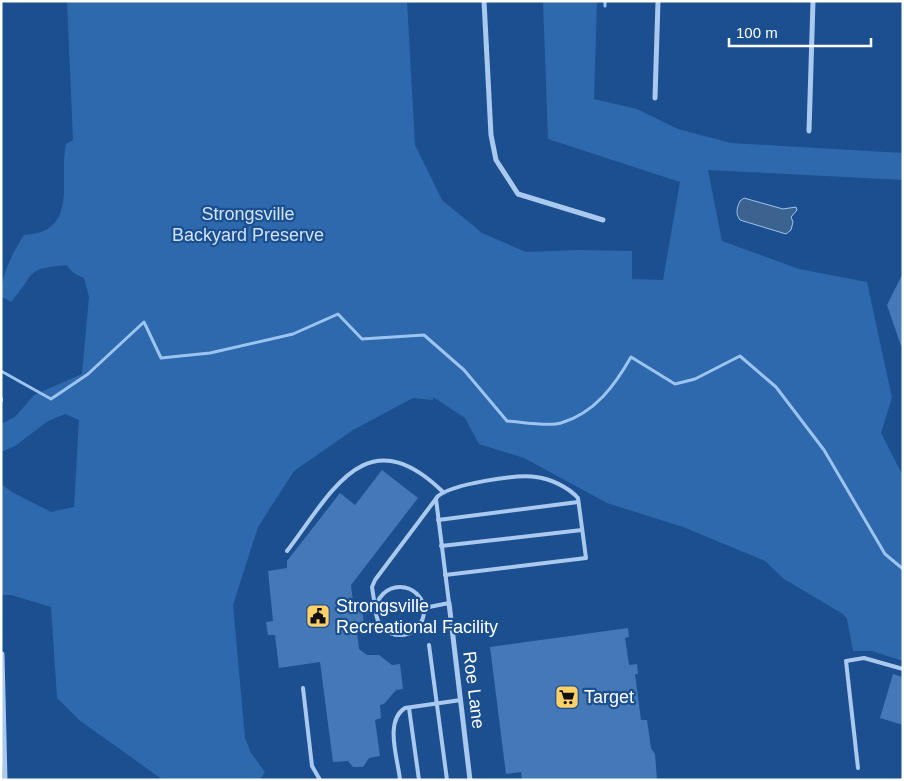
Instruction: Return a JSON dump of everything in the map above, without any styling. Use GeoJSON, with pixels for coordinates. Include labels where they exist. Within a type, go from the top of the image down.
{"type":"FeatureCollection","features":[{"type":"Feature","properties":{"kind":"street"},"geometry":{"type":"LineString","coordinates":[[484,1],[491,135],[496,160],[518,194],[603,220]]}},
{"type":"Feature","properties":{"kind":"street"},"geometry":{"type":"LineString","coordinates":[[655,98],[658,1]]}},
{"type":"Feature","properties":{"kind":"street"},"geometry":{"type":"LineString","coordinates":[[809,131],[812,1]]}},
{"type":"Feature","properties":{"kind":"street","name":"Roe Lane"},"geometry":{"type":"LineString","coordinates":[[449,603],[470,780]]}},
{"type":"Feature","properties":{"kind":"street"},"geometry":{"type":"LineString","coordinates":[[2,654],[5,780]]}},
{"type":"Feature","properties":{"kind":"lane"},"geometry":{"type":"LineString","coordinates":[[287,551],[337,485],[352,470],[365,463],[385,459],[394,461],[418,473],[443,492]]}},
{"type":"Feature","properties":{"kind":"lane"},"geometry":{"type":"LineString","coordinates":[[376,613],[378,602],[385,593],[400,587],[416,593],[424,608],[420,626],[403,636],[396,636],[385,630],[380,625],[376,613],[372,587],[375,580],[443,492],[458,485],[534,476],[571,491],[578,502],[586,558],[445,575]]}},
{"type":"Feature","properties":{"kind":"lane"},"geometry":{"type":"LineString","coordinates":[[424,608],[449,603],[436,499]]}},
{"type":"Feature","properties":{"kind":"lane"},"geometry":{"type":"LineString","coordinates":[[438,520],[578,502]]}},
{"type":"Feature","properties":{"kind":"lane"},"geometry":{"type":"LineString","coordinates":[[441,546],[582,530]]}},
{"type":"Feature","properties":{"kind":"lane"},"geometry":{"type":"LineString","coordinates":[[429,645],[447,780]]}},
{"type":"Feature","properties":{"kind":"lane"},"geometry":{"type":"LineString","coordinates":[[858,768],[846,661],[864,658],[903,669]]}},
{"type":"Feature","properties":{"kind":"lane"},"geometry":{"type":"LineString","coordinates":[[303,688],[312,766],[320,780]]}},
{"type":"Feature","properties":{"kind":"lane"},"geometry":{"type":"LineString","coordinates":[[400,780],[394,727],[395,718],[399,712],[409,708],[461,700]]}},
{"type":"Feature","properties":{"kind":"lane"},"geometry":{"type":"LineString","coordinates":[[409,708],[419,780]]}},
{"type":"Feature","properties":{"kind":"green space","name":"Strongsville Backyard Preserve"},"geometry":{"type":"Polygon","coordinates":[[[67,1],[407,1],[415,145],[442,200],[482,233],[526,252],[577,250],[632,251],[632,279],[663,280],[680,182],[548,139],[543,1],[597,1],[594,99],[637,109],[678,129],[731,143],[903,153],[903,180],[708,170],[722,241],[799,269],[867,282],[892,398],[881,433],[903,476],[903,661],[872,651],[853,651],[847,619],[843,614],[784,579],[765,561],[683,527],[607,503],[524,458],[479,444],[465,418],[433,397],[433,400],[413,398],[353,430],[294,471],[258,527],[233,605],[245,738],[251,753],[265,772],[260,780],[163,780],[79,720],[57,698],[51,607],[11,595],[1,595],[1,484],[12,492],[51,512],[74,507],[79,420],[65,414],[48,421],[15,446],[1,452],[1,424],[15,417],[34,395],[82,374],[89,297],[84,278],[75,274],[66,265],[52,267],[36,271],[32,274],[11,302],[1,296],[8,264],[24,235],[42,232],[53,225],[60,215],[63,202],[66,144],[73,140],[67,1]]]}},
{"type":"Feature","properties":{"kind":"shaded area"},"geometry":{"type":"Polygon","coordinates":[[[744,198],[783,209],[796,207],[797,210],[791,217],[793,222],[791,230],[786,234],[740,220],[737,215],[737,208],[740,201],[744,198]]]}},
{"type":"Feature","properties":{"kind":"building"},"geometry":{"type":"Polygon","coordinates":[[[903,273],[903,346],[901,346],[887,305],[903,273]]]}},
{"type":"Feature","properties":{"kind":"building","name":"Strongsville Recreational Facility"},"geometry":{"type":"Polygon","coordinates":[[[382,470],[418,498],[351,585],[354,610],[362,609],[364,624],[356,625],[359,649],[367,655],[379,655],[392,665],[400,664],[403,689],[396,690],[384,704],[380,705],[381,718],[375,720],[380,756],[369,758],[363,767],[353,767],[348,761],[333,762],[320,662],[279,668],[275,635],[268,635],[266,622],[273,621],[268,571],[287,568],[287,561],[340,493],[355,505],[382,470]]]}},
{"type":"Feature","properties":{"kind":"building","name":"Target"},"geometry":{"type":"Polygon","coordinates":[[[628,628],[629,637],[625,638],[629,665],[637,664],[638,674],[635,674],[641,720],[647,720],[651,748],[655,754],[657,780],[522,780],[521,772],[506,774],[490,647],[628,628]]]}},
{"type":"Feature","properties":{"kind":"building"},"geometry":{"type":"Polygon","coordinates":[[[893,674],[903,677],[903,725],[880,718],[893,674]]]}},
{"type":"Feature","properties":{"kind":"waterway"},"geometry":{"type":"LineString","coordinates":[[605,1],[605,6]]}},
{"type":"Feature","properties":{"kind":"waterway"},"geometry":{"type":"LineString","coordinates":[[1,371],[51,399],[88,374],[144,322],[161,358],[210,353],[293,334],[338,314],[362,339],[424,335],[464,370],[507,421],[549,425],[573,418],[594,405],[611,388],[631,357],[675,384],[695,379],[740,356],[776,387],[824,450],[885,554],[903,569]]}},
{"type":"Feature","properties":{"kind":"place","name":"Strongsville Recreational Facility"},"geometry":{"type":"Point","coordinates":[318,616]}},
{"type":"Feature","properties":{"kind":"place","name":"Target"},"geometry":{"type":"Point","coordinates":[567,697]}}]}
